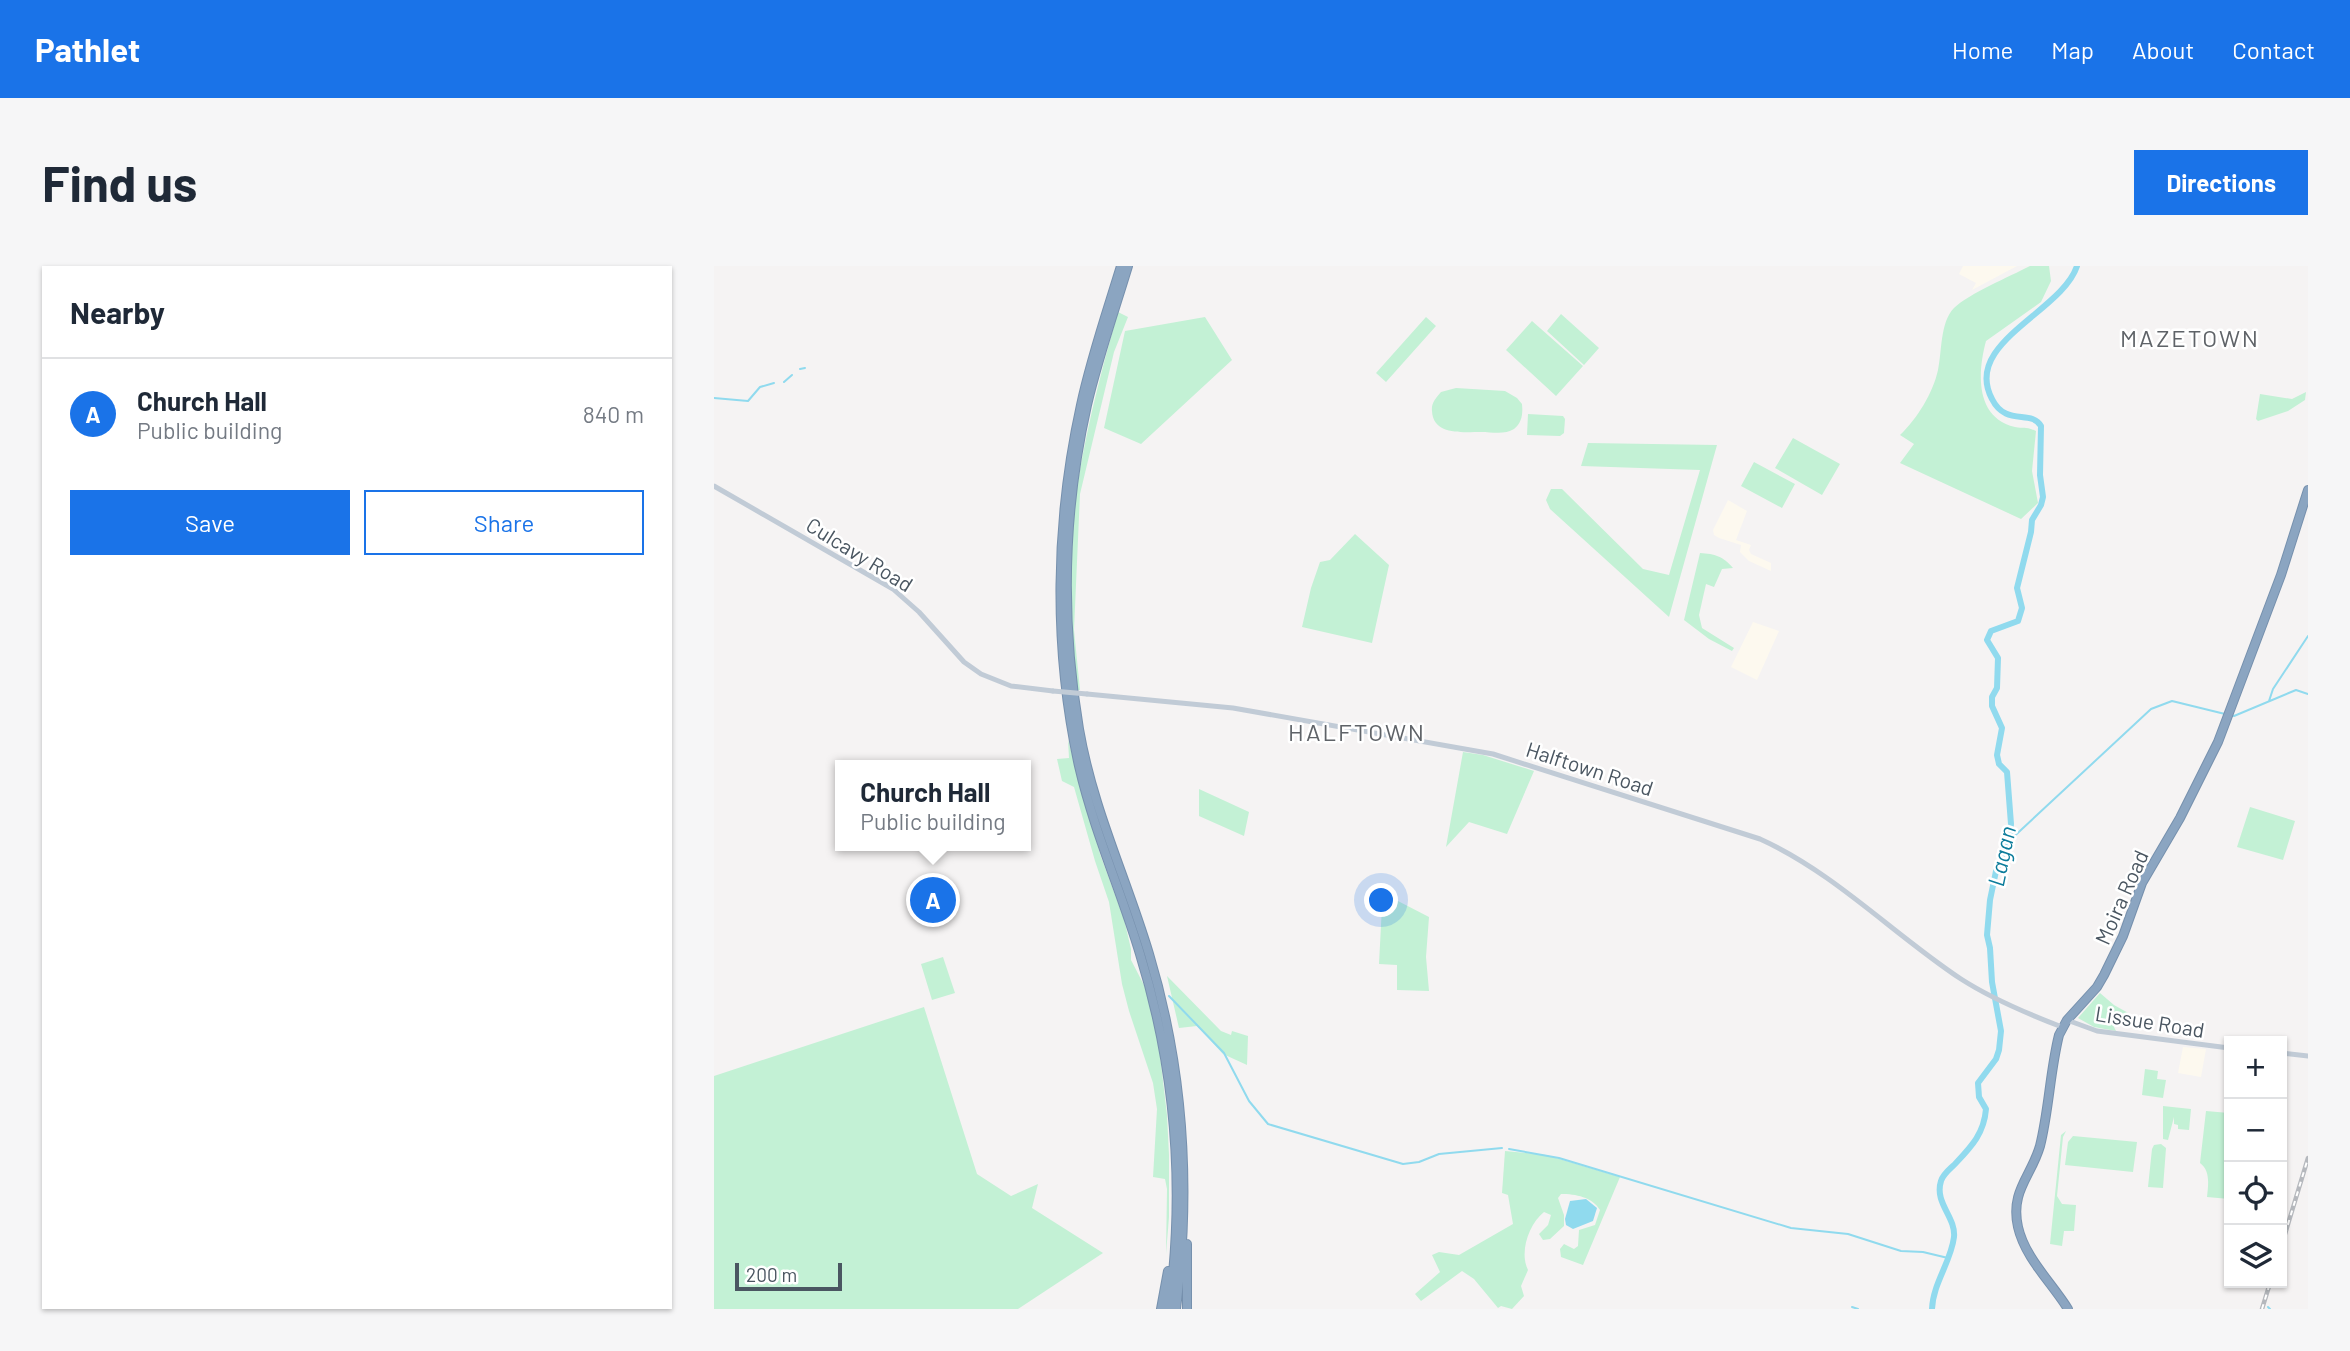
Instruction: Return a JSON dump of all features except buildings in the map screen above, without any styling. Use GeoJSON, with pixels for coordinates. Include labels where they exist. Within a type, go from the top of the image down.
{"type":"FeatureCollection","features":[{"type":"Feature","properties":{"kind":"highway"},"geometry":{"type":"LineString","coordinates":[[1121,266],[1084,391],[1070,462],[1060,559],[1062,643],[1073,734],[1088,799],[1141,956],[1164,1047],[1175,1135],[1177,1209],[1169,1309]]}},
{"type":"Feature","properties":{"kind":"highway"},"geometry":{"type":"LineString","coordinates":[[1128,266],[1094,379],[1079,446],[1068,542],[1068,637],[1074,700],[1085,760],[1101,820],[1149,954],[1171,1044],[1183,1134],[1184,1220],[1176,1309]]}},
{"type":"Feature","properties":{"kind":"highway","name":"Moira Road"},"geometry":{"type":"LineString","coordinates":[[2068,1309],[2021,1238],[2016,1203],[2022,1183],[2040,1145],[2054,1052],[2065,1024],[2104,975],[2123,936],[2142,883],[2180,818],[2218,742],[2281,575],[2308,490]]}},
{"type":"Feature","properties":{"kind":"highway"},"geometry":{"type":"LineString","coordinates":[[1161,1309],[1177,1209]]}},
{"type":"Feature","properties":{"kind":"highway"},"geometry":{"type":"LineString","coordinates":[[1184,1220],[1188,1236],[1187,1309]]}},
{"type":"Feature","properties":{"kind":"street","name":"Culcavy Road"},"geometry":{"type":"LineString","coordinates":[[714,486],[893,589],[919,612],[964,663],[981,674],[1011,686],[1054,691]]}},
{"type":"Feature","properties":{"kind":"street","name":"Halftown Road"},"geometry":{"type":"LineString","coordinates":[[1054,691],[1233,708],[1493,754],[1748,835],[1778,847],[1819,873],[1959,978],[1984,993],[2065,1024]]}},
{"type":"Feature","properties":{"kind":"street","name":"Lissue Road"},"geometry":{"type":"LineString","coordinates":[[2065,1024],[2097,1031],[2224,1047]]}},
{"type":"Feature","properties":{"kind":"street"},"geometry":{"type":"LineString","coordinates":[[2287,1054],[2308,1056]]}},
{"type":"Feature","properties":{"kind":"shaded area"},"geometry":{"type":"Polygon","coordinates":[[[1963,266],[2017,266],[1972,290],[1976,283],[1959,274],[1963,266]]]}},
{"type":"Feature","properties":{"kind":"shaded area"},"geometry":{"type":"Polygon","coordinates":[[[1728,500],[1747,511],[1736,540],[1751,545],[1751,554],[1771,563],[1771,571],[1749,561],[1740,552],[1741,545],[1714,535],[1713,530],[1728,500]]]}},
{"type":"Feature","properties":{"kind":"shaded area"},"geometry":{"type":"Polygon","coordinates":[[[1753,622],[1779,631],[1757,680],[1731,667],[1753,622]]]}},
{"type":"Feature","properties":{"kind":"shaded area"},"geometry":{"type":"Polygon","coordinates":[[[2183,1047],[2206,1049],[2201,1077],[2178,1073],[2183,1047]]]}},
{"type":"Feature","properties":{"kind":"green space"},"geometry":{"type":"Polygon","coordinates":[[[2030,266],[2049,266],[2051,281],[2041,302],[1986,341],[1981,366],[1982,392],[1992,414],[2002,422],[2036,431],[2032,471],[2038,503],[2021,519],[1900,463],[1914,444],[1900,435],[1918,413],[1932,388],[1949,314],[1961,302],[2030,266]]]}},
{"type":"Feature","properties":{"kind":"green space"},"geometry":{"type":"Polygon","coordinates":[[[1118,312],[1128,317],[1114,352],[1080,494],[1074,630],[1080,690],[1077,690],[1070,587],[1072,525],[1090,418],[1118,312]]]}},
{"type":"Feature","properties":{"kind":"green space"},"geometry":{"type":"Polygon","coordinates":[[[1561,314],[1599,348],[1584,365],[1547,331],[1561,314]]]}},
{"type":"Feature","properties":{"kind":"green space"},"geometry":{"type":"Polygon","coordinates":[[[1205,317],[1232,360],[1141,444],[1104,428],[1125,331],[1205,317]]]}},
{"type":"Feature","properties":{"kind":"green space"},"geometry":{"type":"Polygon","coordinates":[[[1426,317],[1436,326],[1386,382],[1376,373],[1426,317]]]}},
{"type":"Feature","properties":{"kind":"green space"},"geometry":{"type":"Polygon","coordinates":[[[1532,321],[1583,366],[1556,396],[1506,350],[1532,321]]]}},
{"type":"Feature","properties":{"kind":"green space"},"geometry":{"type":"Polygon","coordinates":[[[1456,388],[1505,391],[1522,404],[1519,424],[1503,433],[1443,429],[1434,419],[1432,406],[1441,392],[1456,388]]]}},
{"type":"Feature","properties":{"kind":"green space"},"geometry":{"type":"Polygon","coordinates":[[[2306,392],[2305,400],[2288,411],[2258,421],[2256,419],[2260,394],[2292,399],[2306,392]]]}},
{"type":"Feature","properties":{"kind":"green space"},"geometry":{"type":"Polygon","coordinates":[[[1528,414],[1563,416],[1564,433],[1560,436],[1527,435],[1528,414]]]}},
{"type":"Feature","properties":{"kind":"green space"},"geometry":{"type":"Polygon","coordinates":[[[1793,438],[1840,464],[1822,495],[1775,468],[1793,438]]]}},
{"type":"Feature","properties":{"kind":"green space"},"geometry":{"type":"Polygon","coordinates":[[[1588,443],[1717,445],[1669,617],[1550,509],[1546,500],[1551,489],[1562,489],[1643,569],[1669,575],[1700,470],[1581,466],[1588,443]]]}},
{"type":"Feature","properties":{"kind":"green space"},"geometry":{"type":"Polygon","coordinates":[[[1754,462],[1795,484],[1782,508],[1741,486],[1754,462]]]}},
{"type":"Feature","properties":{"kind":"green space"},"geometry":{"type":"Polygon","coordinates":[[[1355,534],[1389,565],[1372,643],[1302,627],[1320,562],[1330,560],[1355,534]]]}},
{"type":"Feature","properties":{"kind":"green space"},"geometry":{"type":"Polygon","coordinates":[[[1700,553],[1718,556],[1733,568],[1722,569],[1714,587],[1706,584],[1699,615],[1702,628],[1734,648],[1732,651],[1709,639],[1684,620],[1700,553]]]}},
{"type":"Feature","properties":{"kind":"green space"},"geometry":{"type":"Polygon","coordinates":[[[1068,740],[1100,854],[1124,919],[1131,960],[1145,987],[1158,1038],[1169,1155],[1166,1254],[1167,1189],[1165,1179],[1153,1177],[1157,1109],[1153,1083],[1122,984],[1109,902],[1074,787],[1062,781],[1057,759],[1069,758],[1068,740]]]}},
{"type":"Feature","properties":{"kind":"green space"},"geometry":{"type":"Polygon","coordinates":[[[1463,752],[1483,755],[1534,771],[1507,834],[1469,822],[1446,847],[1463,752]]]}},
{"type":"Feature","properties":{"kind":"green space"},"geometry":{"type":"Polygon","coordinates":[[[1199,789],[1249,812],[1244,836],[1199,816],[1199,789]]]}},
{"type":"Feature","properties":{"kind":"green space"},"geometry":{"type":"Polygon","coordinates":[[[2250,807],[2295,821],[2283,860],[2237,847],[2250,807]]]}},
{"type":"Feature","properties":{"kind":"green space"},"geometry":{"type":"Polygon","coordinates":[[[1396,900],[1429,917],[1426,957],[1429,991],[1397,990],[1397,965],[1379,964],[1382,906],[1396,900]]]}},
{"type":"Feature","properties":{"kind":"green space"},"geometry":{"type":"Polygon","coordinates":[[[943,957],[955,993],[932,1000],[921,964],[943,957]]]}},
{"type":"Feature","properties":{"kind":"green space"},"geometry":{"type":"Polygon","coordinates":[[[1167,976],[1221,1031],[1231,1035],[1232,1031],[1248,1036],[1247,1065],[1223,1054],[1197,1026],[1179,1028],[1167,976]]]}},
{"type":"Feature","properties":{"kind":"green space"},"geometry":{"type":"Polygon","coordinates":[[[2100,993],[2130,1014],[2127,1016],[2119,1012],[2110,1019],[2116,1031],[2094,1027],[2078,1018],[2100,993]]]}},
{"type":"Feature","properties":{"kind":"green space"},"geometry":{"type":"Polygon","coordinates":[[[924,1007],[977,1174],[1011,1196],[1038,1184],[1032,1208],[1103,1253],[1018,1309],[714,1309],[714,1076],[924,1007]]]}},
{"type":"Feature","properties":{"kind":"green space"},"geometry":{"type":"Polygon","coordinates":[[[2145,1069],[2158,1071],[2157,1079],[2166,1080],[2163,1098],[2142,1095],[2145,1069]]]}},
{"type":"Feature","properties":{"kind":"green space"},"geometry":{"type":"Polygon","coordinates":[[[2163,1106],[2191,1109],[2189,1130],[2178,1129],[2178,1125],[2174,1124],[2174,1117],[2168,1140],[2163,1139],[2163,1106]]]}},
{"type":"Feature","properties":{"kind":"green space"},"geometry":{"type":"Polygon","coordinates":[[[2206,1111],[2224,1113],[2224,1199],[2207,1197],[2207,1174],[2200,1163],[2206,1111]]]}},
{"type":"Feature","properties":{"kind":"green space"},"geometry":{"type":"Polygon","coordinates":[[[2066,1131],[2063,1137],[2057,1196],[2062,1204],[2076,1205],[2074,1231],[2064,1231],[2062,1246],[2050,1244],[2061,1135],[2066,1131]]]}},
{"type":"Feature","properties":{"kind":"green space"},"geometry":{"type":"Polygon","coordinates":[[[2073,1136],[2137,1142],[2133,1172],[2065,1165],[2068,1142],[2073,1136]]]}},
{"type":"Feature","properties":{"kind":"green space"},"geometry":{"type":"Polygon","coordinates":[[[2161,1144],[2166,1148],[2163,1188],[2148,1187],[2152,1149],[2154,1145],[2161,1144]]]}},
{"type":"Feature","properties":{"kind":"green space"},"geometry":{"type":"Polygon","coordinates":[[[1505,1151],[1546,1155],[1620,1177],[1583,1265],[1561,1257],[1560,1249],[1564,1244],[1574,1249],[1578,1246],[1579,1230],[1595,1225],[1600,1210],[1593,1202],[1583,1197],[1561,1194],[1558,1198],[1564,1215],[1564,1226],[1550,1239],[1543,1240],[1539,1234],[1548,1225],[1551,1215],[1544,1212],[1534,1224],[1525,1247],[1528,1270],[1521,1286],[1524,1296],[1512,1309],[1501,1306],[1498,1308],[1474,1279],[1462,1271],[1421,1301],[1415,1294],[1440,1272],[1432,1255],[1439,1252],[1459,1255],[1513,1224],[1508,1195],[1502,1193],[1505,1151]]]}},
{"type":"Feature","properties":{"kind":"water"},"geometry":{"type":"Polygon","coordinates":[[[1586,1199],[1597,1208],[1593,1221],[1573,1229],[1566,1225],[1570,1201],[1586,1199]]]}},
{"type":"Feature","properties":{"kind":"waterway","name":"Lagan"},"geometry":{"type":"LineString","coordinates":[[1932,1309],[1935,1290],[1954,1237],[1952,1223],[1940,1196],[1941,1181],[1971,1146],[1983,1126],[1986,1109],[1979,1097],[1978,1083],[1996,1059],[2001,1031],[1987,935],[1996,871],[2010,835],[2011,824],[2007,772],[1999,764],[1997,755],[2002,728],[1992,706],[1992,697],[1997,688],[1998,658],[1987,640],[1991,631],[2018,621],[2022,608],[2017,588],[2032,520],[2043,497],[2040,475],[2041,426],[2037,421],[2004,413],[1998,408],[1992,399],[1986,379],[1991,361],[2002,344],[2068,283],[2077,266]]}},
{"type":"Feature","properties":{"kind":"waterway"},"geometry":{"type":"LineString","coordinates":[[800,369],[805,368]]}},
{"type":"Feature","properties":{"kind":"waterway"},"geometry":{"type":"LineString","coordinates":[[784,382],[792,375]]}},
{"type":"Feature","properties":{"kind":"waterway"},"geometry":{"type":"LineString","coordinates":[[714,398],[748,401],[760,387],[774,383]]}},
{"type":"Feature","properties":{"kind":"waterway"},"geometry":{"type":"LineString","coordinates":[[2269,701],[2273,689],[2308,636]]}},
{"type":"Feature","properties":{"kind":"waterway"},"geometry":{"type":"LineString","coordinates":[[2230,715],[2234,716],[2296,690],[2308,694]]}},
{"type":"Feature","properties":{"kind":"waterway"},"geometry":{"type":"LineString","coordinates":[[2008,842],[2151,709],[2172,701],[2225,714]]}},
{"type":"Feature","properties":{"kind":"waterway"},"geometry":{"type":"LineString","coordinates":[[1169,996],[1224,1053],[1249,1101],[1268,1124],[1403,1164],[1419,1162],[1439,1154],[1502,1148]]}},
{"type":"Feature","properties":{"kind":"waterway"},"geometry":{"type":"LineString","coordinates":[[1509,1149],[1559,1158],[1791,1228],[1848,1234],[1901,1251],[1923,1252],[1948,1258]]}},
{"type":"Feature","properties":{"kind":"waterway"},"geometry":{"type":"LineString","coordinates":[[1852,1307],[1858,1309]]}},
{"type":"Feature","properties":{"kind":"railway"},"geometry":{"type":"LineString","coordinates":[[2287,1227],[2308,1158]]}},
{"type":"Feature","properties":{"kind":"railway"},"geometry":{"type":"LineString","coordinates":[[2262,1309],[2268,1288]]}},
{"type":"Feature","properties":{"kind":"place","name":"Church Hall"},"geometry":{"type":"Point","coordinates":[933,900]}},
{"type":"Feature","properties":{"kind":"district","name":"MAZETOWN"},"geometry":{"type":"Point","coordinates":[2190,337]}},
{"type":"Feature","properties":{"kind":"district","name":"HALFTOWN"},"geometry":{"type":"Point","coordinates":[1357,731]}}]}
